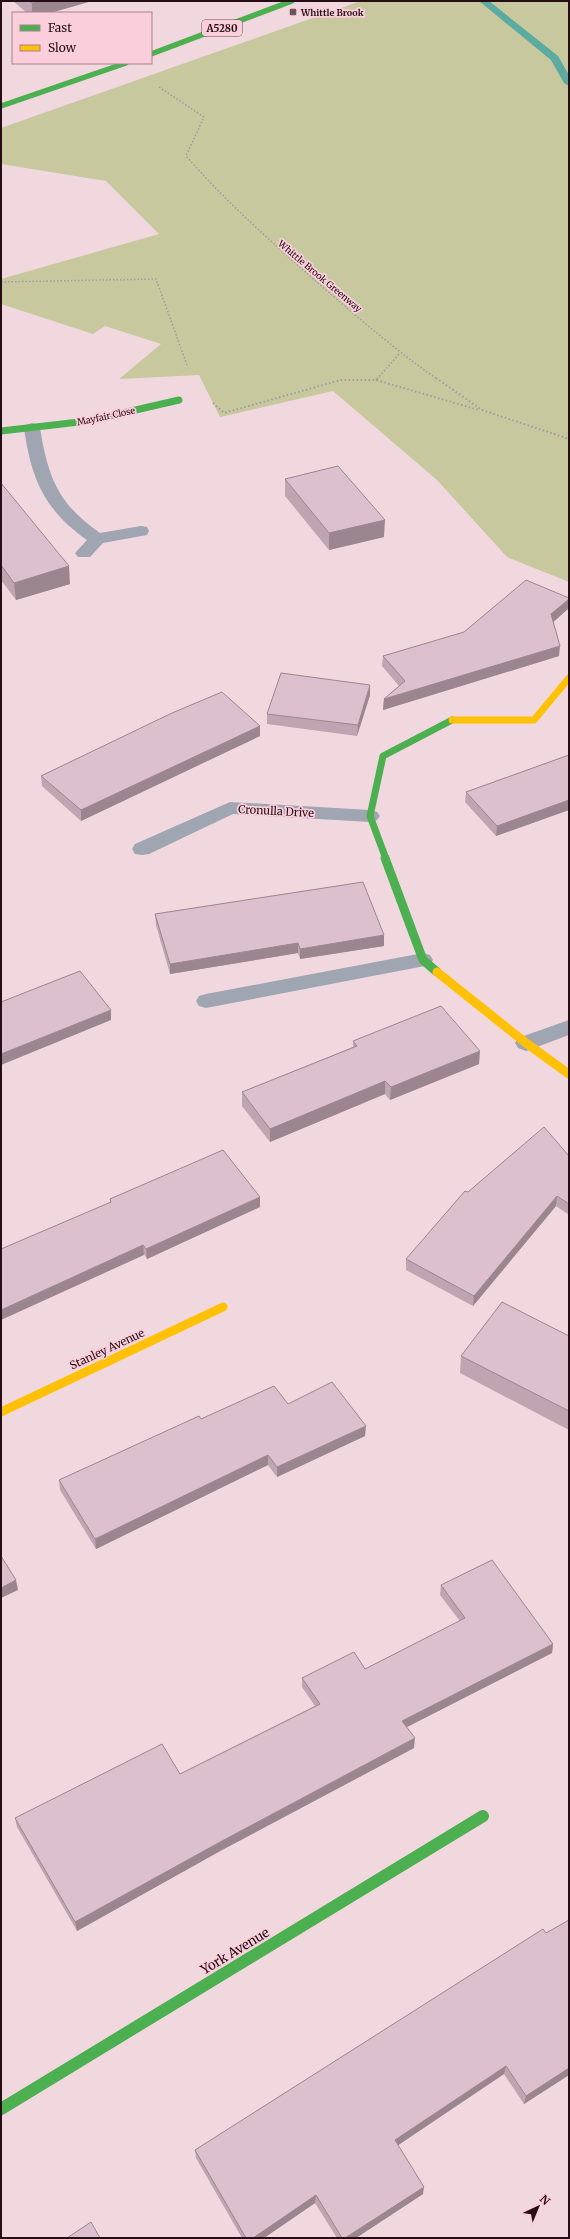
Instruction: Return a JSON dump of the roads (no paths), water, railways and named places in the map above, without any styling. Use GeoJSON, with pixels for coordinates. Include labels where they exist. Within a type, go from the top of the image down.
{"type":"FeatureCollection","features":[{"type":"Feature","properties":{"kind":"street","name":"A5280"},"geometry":{"type":"LineString","coordinates":[[152,54],[292,1]]}},
{"type":"Feature","properties":{"kind":"street"},"geometry":{"type":"LineString","coordinates":[[1,106],[123,64]]}},
{"type":"Feature","properties":{"kind":"street","name":"Mayfair Close"},"geometry":{"type":"LineString","coordinates":[[1,431],[88,421],[179,400]]}},
{"type":"Feature","properties":{"kind":"street"},"geometry":{"type":"LineString","coordinates":[[32,428],[37,461],[57,504],[74,522],[97,539]]}},
{"type":"Feature","properties":{"kind":"street"},"geometry":{"type":"LineString","coordinates":[[84,553],[97,539],[141,531]]}},
{"type":"Feature","properties":{"kind":"street"},"geometry":{"type":"LineString","coordinates":[[569,678],[534,720],[450,720],[383,756],[370,816],[423,960],[526,1043],[569,1074]]}},
{"type":"Feature","properties":{"kind":"street","name":"Cronulla Drive"},"geometry":{"type":"LineString","coordinates":[[142,849],[230,808],[370,816]]}},
{"type":"Feature","properties":{"kind":"street"},"geometry":{"type":"LineString","coordinates":[[206,1001],[423,960]]}},
{"type":"Feature","properties":{"kind":"street"},"geometry":{"type":"LineString","coordinates":[[526,1043],[569,1027]]}},
{"type":"Feature","properties":{"kind":"street","name":"Stanley Avenue"},"geometry":{"type":"LineString","coordinates":[[1,1412],[223,1307]]}},
{"type":"Feature","properties":{"kind":"street","name":"York Avenue"},"geometry":{"type":"LineString","coordinates":[[1,2108],[483,1816]]}},
{"type":"Feature","properties":{"kind":"waterway","name":"Whittle Brook"},"geometry":{"type":"LineString","coordinates":[[483,1],[555,58],[569,83]]}},
{"type":"Feature","properties":{"kind":"place","name":"Whittle Brook"},"geometry":{"type":"Point","coordinates":[293,12]}}]}
